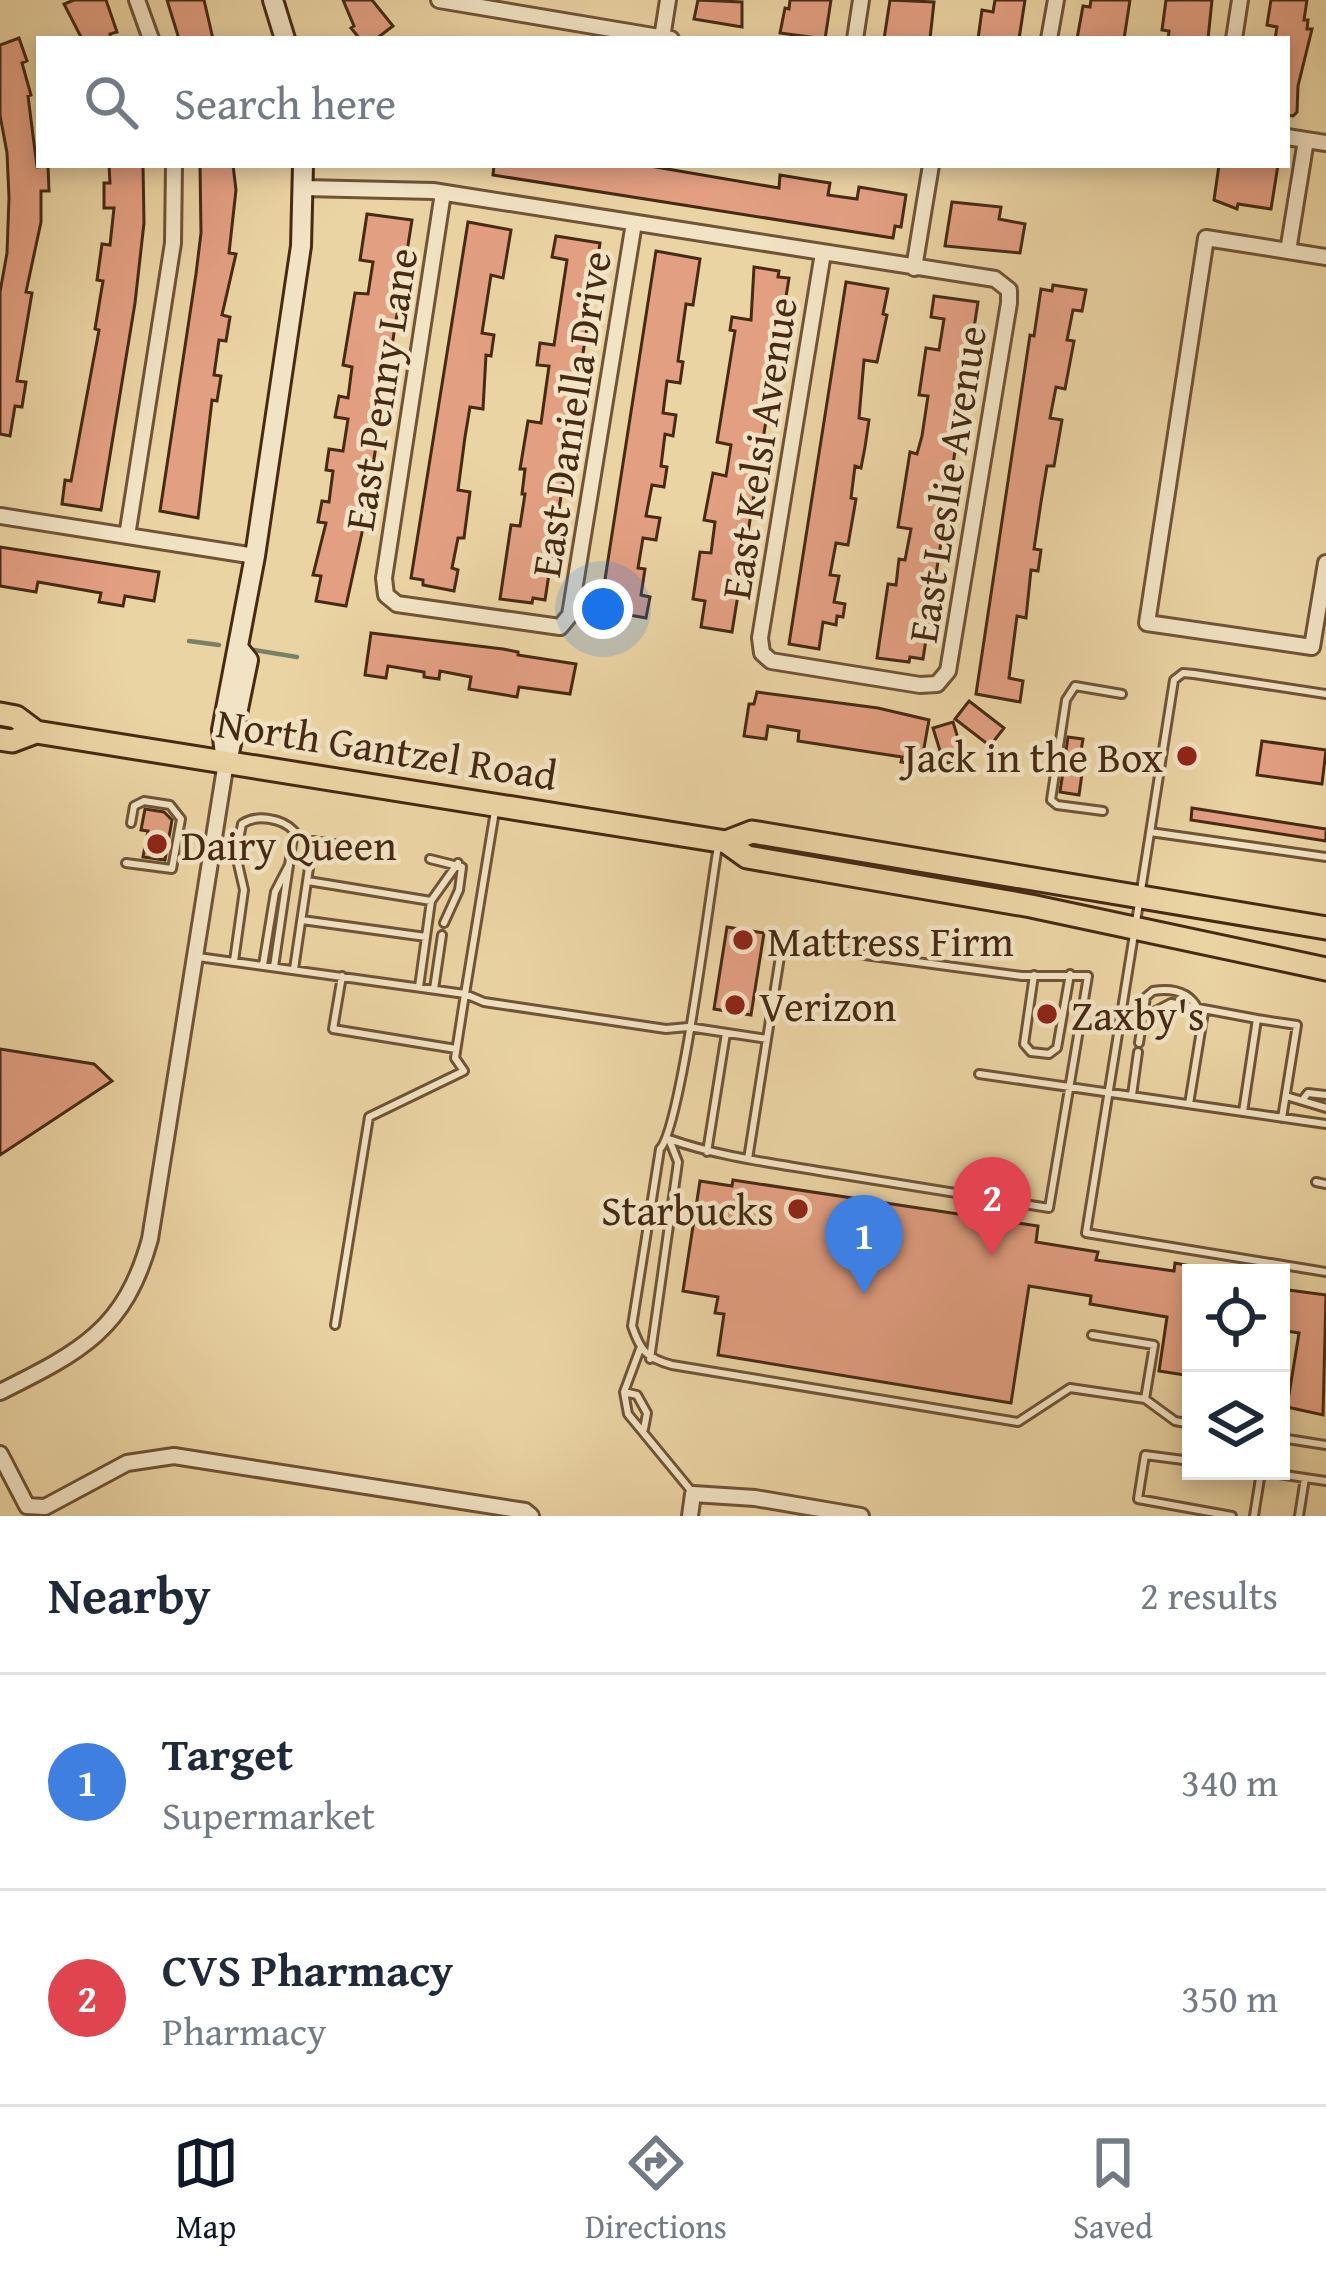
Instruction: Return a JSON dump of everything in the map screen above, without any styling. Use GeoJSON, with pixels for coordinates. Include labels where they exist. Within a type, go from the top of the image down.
{"type":"FeatureCollection","features":[{"type":"Feature","properties":{"kind":"main road","name":"North Gantzel Road"},"geometry":{"type":"LineString","coordinates":[[0,714],[16,717],[36,732],[722,842],[747,857],[1031,905],[1326,969]]}},
{"type":"Feature","properties":{"kind":"main road","name":"North Gantzel Road"},"geometry":{"type":"LineString","coordinates":[[0,739],[12,741],[36,732]]}},
{"type":"Feature","properties":{"kind":"main road","name":"North Gantzel Road"},"geometry":{"type":"LineString","coordinates":[[722,842],[752,832],[1326,928]]}},
{"type":"Feature","properties":{"kind":"street"},"geometry":{"type":"LineString","coordinates":[[137,0],[150,36]]}},
{"type":"Feature","properties":{"kind":"street"},"geometry":{"type":"LineString","coordinates":[[273,0],[284,36]]}},
{"type":"Feature","properties":{"kind":"street"},"geometry":{"type":"LineString","coordinates":[[439,0],[654,36]]}},
{"type":"Feature","properties":{"kind":"street"},"geometry":{"type":"LineString","coordinates":[[666,36],[668,0]]}},
{"type":"Feature","properties":{"kind":"street"},"geometry":{"type":"LineString","coordinates":[[855,36],[861,0]]}},
{"type":"Feature","properties":{"kind":"street"},"geometry":{"type":"LineString","coordinates":[[1050,36],[1056,0]]}},
{"type":"Feature","properties":{"kind":"street"},"geometry":{"type":"LineString","coordinates":[[1234,36],[1240,0]]}},
{"type":"Feature","properties":{"kind":"street"},"geometry":{"type":"LineString","coordinates":[[1290,137],[1326,143]]}},
{"type":"Feature","properties":{"kind":"street"},"geometry":{"type":"LineString","coordinates":[[1288,251],[1306,140]]}},
{"type":"Feature","properties":{"kind":"street"},"geometry":{"type":"LineString","coordinates":[[127,536],[173,243],[174,168]]}},
{"type":"Feature","properties":{"kind":"street"},"geometry":{"type":"LineString","coordinates":[[0,1392],[84,1345],[119,1313],[139,1279],[150,1239],[226,761],[222,730],[232,662],[239,649],[255,556],[301,246],[303,168]]}},
{"type":"Feature","properties":{"kind":"street"},"geometry":{"type":"LineString","coordinates":[[304,188],[443,193],[914,268],[931,168]]}},
{"type":"Feature","properties":{"kind":"street","name":"East Penny Lane"},"geometry":{"type":"LineString","coordinates":[[443,193],[384,578],[386,595],[397,604],[560,627],[571,615]]}},
{"type":"Feature","properties":{"kind":"street","name":"East Daniella Drive"},"geometry":{"type":"LineString","coordinates":[[571,615],[634,223]]}},
{"type":"Feature","properties":{"kind":"street"},"geometry":{"type":"LineString","coordinates":[[1326,257],[1206,238],[1147,623],[1312,647],[1326,563]]}},
{"type":"Feature","properties":{"kind":"street","name":"East Kelsi Avenue"},"geometry":{"type":"LineString","coordinates":[[823,254],[760,638],[762,653],[771,661],[937,684]]}},
{"type":"Feature","properties":{"kind":"street","name":"East Leslie Avenue"},"geometry":{"type":"LineString","coordinates":[[914,268],[995,279],[1009,290],[948,670],[937,684]]}},
{"type":"Feature","properties":{"kind":"street"},"geometry":{"type":"LineString","coordinates":[[0,516],[255,556]]}},
{"type":"Feature","properties":{"kind":"street"},"geometry":{"type":"LineString","coordinates":[[0,1454],[20,1496],[35,1508],[127,1462],[174,1456],[525,1511],[531,1516]]}},
{"type":"Feature","properties":{"kind":"street"},"geometry":{"type":"LineString","coordinates":[[690,1516],[694,1494],[754,1498],[861,1516]]}},
{"type":"Feature","properties":{"kind":"lane"},"geometry":{"type":"LineString","coordinates":[[1326,694],[1183,673],[1174,680],[1086,1233],[1326,1272]]}},
{"type":"Feature","properties":{"kind":"lane"},"geometry":{"type":"LineString","coordinates":[[1103,812],[1051,800],[1066,700],[1075,686],[1123,694]]}},
{"type":"Feature","properties":{"kind":"lane"},"geometry":{"type":"LineString","coordinates":[[126,863],[172,869],[181,819],[170,805],[144,801],[134,806],[131,823]]}},
{"type":"Feature","properties":{"kind":"lane"},"geometry":{"type":"LineString","coordinates":[[335,1325],[369,1117],[464,1071],[455,1058],[456,1049],[496,805]]}},
{"type":"Feature","properties":{"kind":"lane"},"geometry":{"type":"LineString","coordinates":[[234,962],[244,890],[236,855],[242,824],[254,818],[290,826],[294,839],[274,967]]}},
{"type":"Feature","properties":{"kind":"lane"},"geometry":{"type":"LineString","coordinates":[[1150,832],[1326,857]]}},
{"type":"Feature","properties":{"kind":"lane"},"geometry":{"type":"LineString","coordinates":[[294,969],[314,841],[340,845]]}},
{"type":"Feature","properties":{"kind":"lane"},"geometry":{"type":"LineString","coordinates":[[650,1359],[678,1162],[669,1139],[722,842]]}},
{"type":"Feature","properties":{"kind":"lane"},"geometry":{"type":"LineString","coordinates":[[430,859],[462,866],[459,890],[444,923]]}},
{"type":"Feature","properties":{"kind":"lane"},"geometry":{"type":"LineString","coordinates":[[262,965],[275,892],[291,860]]}},
{"type":"Feature","properties":{"kind":"lane"},"geometry":{"type":"LineString","coordinates":[[418,987],[431,901],[458,863]]}},
{"type":"Feature","properties":{"kind":"lane"},"geometry":{"type":"LineString","coordinates":[[308,881],[431,901]]}},
{"type":"Feature","properties":{"kind":"lane"},"geometry":{"type":"LineString","coordinates":[[302,920],[426,937]]}},
{"type":"Feature","properties":{"kind":"lane"},"geometry":{"type":"LineString","coordinates":[[434,989],[442,935]]}},
{"type":"Feature","properties":{"kind":"lane"},"geometry":{"type":"LineString","coordinates":[[669,1139],[748,1160],[1049,1208],[1088,976],[1022,976],[782,944],[748,1160]]}},
{"type":"Feature","properties":{"kind":"lane"},"geometry":{"type":"LineString","coordinates":[[195,956],[434,989],[484,1002],[667,1029],[767,1039]]}},
{"type":"Feature","properties":{"kind":"lane"},"geometry":{"type":"LineString","coordinates":[[1034,975],[1024,1044],[1031,1052],[1048,1054],[1057,1048],[1070,974]]}},
{"type":"Feature","properties":{"kind":"lane"},"geometry":{"type":"LineString","coordinates":[[342,976],[333,1029],[456,1049]]}},
{"type":"Feature","properties":{"kind":"lane"},"geometry":{"type":"LineString","coordinates":[[1132,1095],[1147,997],[1162,989],[1187,995],[1201,1011],[1189,1103]]}},
{"type":"Feature","properties":{"kind":"lane"},"geometry":{"type":"LineString","coordinates":[[1142,1018],[1171,1003],[1297,1024],[1282,1118]]}},
{"type":"Feature","properties":{"kind":"lane"},"geometry":{"type":"LineString","coordinates":[[1243,1112],[1258,1019]]}},
{"type":"Feature","properties":{"kind":"lane"},"geometry":{"type":"LineString","coordinates":[[707,1152],[726,1033]]}},
{"type":"Feature","properties":{"kind":"lane"},"geometry":{"type":"LineString","coordinates":[[979,1074],[1326,1124]]}},
{"type":"Feature","properties":{"kind":"lane"},"geometry":{"type":"LineString","coordinates":[[1304,1098],[1308,1093],[1326,1095]]}},
{"type":"Feature","properties":{"kind":"lane"},"geometry":{"type":"LineString","coordinates":[[1286,1096],[1304,1098]]}},
{"type":"Feature","properties":{"kind":"lane"},"geometry":{"type":"LineString","coordinates":[[1304,1098],[1307,1105],[1326,1108]]}},
{"type":"Feature","properties":{"kind":"lane"},"geometry":{"type":"LineString","coordinates":[[669,1139],[660,1149],[632,1326],[640,1349],[650,1359],[1018,1422],[1070,1388],[1145,1400],[1182,1422]]}},
{"type":"Feature","properties":{"kind":"lane"},"geometry":{"type":"LineString","coordinates":[[1316,1182],[1326,1184]]}},
{"type":"Feature","properties":{"kind":"lane"},"geometry":{"type":"LineString","coordinates":[[1092,1336],[1154,1345],[1145,1400]]}},
{"type":"Feature","properties":{"kind":"lane"},"geometry":{"type":"LineString","coordinates":[[640,1349],[625,1392],[628,1414],[694,1494]]}},
{"type":"Feature","properties":{"kind":"lane"},"geometry":{"type":"LineString","coordinates":[[625,1392],[638,1395],[647,1413],[644,1429]]}},
{"type":"Feature","properties":{"kind":"lane"},"geometry":{"type":"LineString","coordinates":[[1290,1439],[1326,1445]]}},
{"type":"Feature","properties":{"kind":"lane"},"geometry":{"type":"LineString","coordinates":[[1182,1460],[1144,1454],[1138,1499],[1232,1516]]}},
{"type":"Feature","properties":{"kind":"lane"},"geometry":{"type":"LineString","coordinates":[[1290,1476],[1326,1481]]}},
{"type":"Feature","properties":{"kind":"lane"},"geometry":{"type":"LineString","coordinates":[[1299,1516],[1305,1478]]}},
{"type":"Feature","properties":{"kind":"lane"},"geometry":{"type":"LineString","coordinates":[[1254,1516],[1259,1480]]}},
{"type":"Feature","properties":{"kind":"building"},"geometry":{"type":"Polygon","coordinates":[[[106,0],[117,32],[80,36],[64,4],[106,0]]]}},
{"type":"Feature","properties":{"kind":"building"},"geometry":{"type":"Polygon","coordinates":[[[167,0],[204,0],[212,36],[178,36],[167,0]]]}},
{"type":"Feature","properties":{"kind":"building"},"geometry":{"type":"Polygon","coordinates":[[[343,0],[372,0],[393,26],[380,36],[358,36],[343,0]]]}},
{"type":"Feature","properties":{"kind":"building"},"geometry":{"type":"Polygon","coordinates":[[[698,0],[742,2],[742,27],[694,19],[698,0]]]}},
{"type":"Feature","properties":{"kind":"building"},"geometry":{"type":"Polygon","coordinates":[[[790,0],[831,0],[825,36],[780,33],[785,8],[789,9],[790,0]]]}},
{"type":"Feature","properties":{"kind":"building"},"geometry":{"type":"Polygon","coordinates":[[[890,0],[934,2],[930,36],[884,36],[890,0]]]}},
{"type":"Feature","properties":{"kind":"building"},"geometry":{"type":"Polygon","coordinates":[[[995,0],[1025,0],[1019,36],[978,36],[982,10],[993,12],[995,0]]]}},
{"type":"Feature","properties":{"kind":"building"},"geometry":{"type":"Polygon","coordinates":[[[1091,0],[1130,0],[1124,36],[1078,36],[1083,6],[1090,7],[1091,0]]]}},
{"type":"Feature","properties":{"kind":"building"},"geometry":{"type":"Polygon","coordinates":[[[1166,0],[1212,0],[1208,36],[1168,36],[1169,31],[1162,30],[1166,0]]]}},
{"type":"Feature","properties":{"kind":"building"},"geometry":{"type":"Polygon","coordinates":[[[1271,0],[1307,0],[1304,20],[1308,20],[1307,29],[1312,29],[1293,116],[1290,36],[1276,36],[1277,27],[1267,25],[1271,0]]]}},
{"type":"Feature","properties":{"kind":"building"},"geometry":{"type":"Polygon","coordinates":[[[19,38],[27,61],[22,63],[31,95],[36,168],[48,168],[49,191],[41,191],[41,222],[26,292],[32,293],[17,381],[26,382],[22,407],[15,406],[10,436],[0,434],[0,292],[9,198],[0,115],[0,45],[19,38]]]}},
{"type":"Feature","properties":{"kind":"building"},"geometry":{"type":"Polygon","coordinates":[[[109,168],[143,168],[144,223],[135,303],[101,510],[62,504],[65,480],[71,481],[99,330],[95,329],[103,281],[97,280],[102,244],[110,245],[114,208],[104,208],[104,183],[110,183],[109,168]]]}},
{"type":"Feature","properties":{"kind":"building"},"geometry":{"type":"Polygon","coordinates":[[[200,168],[233,168],[236,190],[229,253],[236,254],[222,315],[230,317],[226,341],[219,340],[214,375],[221,376],[217,401],[212,400],[198,518],[160,511],[201,233],[200,168]]]}},
{"type":"Feature","properties":{"kind":"building"},"geometry":{"type":"Polygon","coordinates":[[[494,168],[662,168],[779,188],[780,175],[830,183],[828,195],[857,199],[859,187],[906,195],[901,227],[895,226],[893,238],[493,175],[494,168]]]}},
{"type":"Feature","properties":{"kind":"building"},"geometry":{"type":"Polygon","coordinates":[[[1219,168],[1278,168],[1271,209],[1238,204],[1237,209],[1214,200],[1219,168]]]}},
{"type":"Feature","properties":{"kind":"building"},"geometry":{"type":"Polygon","coordinates":[[[952,202],[1001,207],[999,219],[1025,224],[1020,253],[945,246],[952,202]]]}},
{"type":"Feature","properties":{"kind":"building"},"geometry":{"type":"Polygon","coordinates":[[[367,214],[412,220],[363,528],[346,606],[316,601],[321,576],[313,575],[326,523],[318,522],[322,501],[329,502],[333,471],[326,470],[329,449],[343,451],[348,419],[335,417],[339,396],[348,398],[352,367],[343,365],[355,293],[368,294],[373,262],[360,260],[367,214]]]}},
{"type":"Feature","properties":{"kind":"building"},"geometry":{"type":"Polygon","coordinates":[[[468,222],[511,230],[503,278],[491,275],[482,333],[494,335],[491,356],[486,355],[483,409],[470,407],[465,437],[458,490],[470,492],[464,538],[458,538],[452,568],[458,570],[454,591],[411,578],[468,222]]]}},
{"type":"Feature","properties":{"kind":"building"},"geometry":{"type":"Polygon","coordinates":[[[556,236],[600,243],[545,600],[533,598],[532,603],[500,599],[511,525],[520,526],[525,469],[520,469],[528,421],[541,423],[549,366],[537,365],[540,343],[554,345],[567,260],[552,257],[556,236]]]}},
{"type":"Feature","properties":{"kind":"building"},"geometry":{"type":"Polygon","coordinates":[[[656,251],[700,259],[693,305],[686,304],[678,361],[683,362],[680,383],[667,381],[663,413],[676,415],[673,436],[665,434],[664,487],[652,485],[646,516],[660,518],[656,540],[643,538],[638,568],[645,569],[641,595],[650,597],[646,618],[601,605],[656,251]]]}},
{"type":"Feature","properties":{"kind":"building"},"geometry":{"type":"Polygon","coordinates":[[[754,267],[779,271],[778,277],[789,278],[732,632],[701,627],[705,601],[693,599],[700,552],[711,553],[715,522],[704,520],[713,473],[726,476],[731,445],[717,442],[735,331],[730,330],[732,317],[751,320],[754,267]]]}},
{"type":"Feature","properties":{"kind":"building"},"geometry":{"type":"Polygon","coordinates":[[[846,282],[888,289],[883,314],[887,315],[877,362],[864,360],[859,418],[869,420],[865,447],[861,468],[855,466],[851,498],[856,499],[848,545],[836,543],[830,575],[839,576],[834,602],[845,604],[843,617],[837,616],[836,625],[823,622],[819,649],[789,644],[846,282]]]}},
{"type":"Feature","properties":{"kind":"building"},"geometry":{"type":"Polygon","coordinates":[[[1053,285],[1086,290],[1082,311],[1073,310],[1067,340],[1074,341],[1065,389],[1056,387],[1050,418],[1062,420],[1054,466],[1047,466],[1041,502],[1034,549],[1041,550],[1038,571],[1031,570],[1026,618],[1017,616],[1009,678],[1023,681],[1020,702],[976,694],[1030,335],[1034,336],[1041,289],[1052,291],[1053,285]]]}},
{"type":"Feature","properties":{"kind":"building"},"geometry":{"type":"Polygon","coordinates":[[[934,296],[978,302],[923,659],[910,657],[909,662],[877,658],[888,584],[896,585],[899,559],[905,560],[911,529],[898,527],[910,452],[917,454],[922,436],[928,396],[919,395],[926,348],[939,350],[944,319],[931,317],[934,296]]]}},
{"type":"Feature","properties":{"kind":"building"},"geometry":{"type":"Polygon","coordinates":[[[0,547],[159,572],[154,601],[125,596],[123,606],[99,602],[101,593],[38,582],[36,592],[0,586],[0,547]]]}},
{"type":"Feature","properties":{"kind":"building"},"geometry":{"type":"Polygon","coordinates":[[[371,633],[503,649],[576,664],[570,694],[519,687],[517,697],[469,689],[471,677],[440,671],[439,679],[388,666],[386,678],[365,675],[371,633]]]}},
{"type":"Feature","properties":{"kind":"building"},"geometry":{"type":"Polygon","coordinates":[[[757,692],[878,708],[929,720],[921,765],[901,762],[902,757],[798,741],[799,731],[768,726],[766,739],[744,736],[749,704],[754,704],[757,692]]]}},
{"type":"Feature","properties":{"kind":"building"},"geometry":{"type":"Polygon","coordinates":[[[969,701],[1004,728],[990,746],[955,719],[969,701]]]}},
{"type":"Feature","properties":{"kind":"building"},"geometry":{"type":"Polygon","coordinates":[[[953,722],[964,758],[944,764],[933,728],[953,722]]]}},
{"type":"Feature","properties":{"kind":"building","name":"Jack in the Box"},"geometry":{"type":"Polygon","coordinates":[[[1068,737],[1083,739],[1079,795],[1060,792],[1068,737]]]}},
{"type":"Feature","properties":{"kind":"building"},"geometry":{"type":"Polygon","coordinates":[[[1262,741],[1326,750],[1322,784],[1257,775],[1262,741]]]}},
{"type":"Feature","properties":{"kind":"building"},"geometry":{"type":"Polygon","coordinates":[[[1192,808],[1326,829],[1326,841],[1191,820],[1192,808]]]}},
{"type":"Feature","properties":{"kind":"building","name":"Dairy Queen"},"geometry":{"type":"Polygon","coordinates":[[[145,809],[164,812],[172,820],[165,860],[143,857],[148,831],[141,830],[145,809]]]}},
{"type":"Feature","properties":{"kind":"building"},"geometry":{"type":"Polygon","coordinates":[[[727,927],[764,933],[751,1015],[714,1009],[727,927]]]}},
{"type":"Feature","properties":{"kind":"building"},"geometry":{"type":"Polygon","coordinates":[[[0,1049],[94,1064],[112,1081],[0,1155],[0,1049]]]}},
{"type":"Feature","properties":{"kind":"building"},"geometry":{"type":"Polygon","coordinates":[[[733,1180],[1038,1226],[1036,1242],[1098,1252],[1096,1260],[1174,1271],[1175,1263],[1182,1264],[1182,1375],[1159,1371],[1167,1317],[1090,1304],[1091,1296],[1029,1286],[1011,1403],[718,1355],[724,1314],[715,1313],[718,1297],[683,1291],[700,1181],[732,1186],[733,1180]]]}},
{"type":"Feature","properties":{"kind":"building"},"geometry":{"type":"Polygon","coordinates":[[[1290,1290],[1326,1295],[1323,1415],[1290,1408],[1299,1333],[1290,1332],[1290,1290]]]}},
{"type":"Feature","properties":{"kind":"waterway"},"geometry":{"type":"LineString","coordinates":[[189,641],[219,645]]}},
{"type":"Feature","properties":{"kind":"waterway"},"geometry":{"type":"LineString","coordinates":[[254,650],[297,657]]}},
{"type":"Feature","properties":{"kind":"place","name":"Jack in the Box"},"geometry":{"type":"Point","coordinates":[1187,756]}},
{"type":"Feature","properties":{"kind":"place","name":"Dairy Queen"},"geometry":{"type":"Point","coordinates":[157,844]}},
{"type":"Feature","properties":{"kind":"place","name":"Mattress Firm"},"geometry":{"type":"Point","coordinates":[743,940]}},
{"type":"Feature","properties":{"kind":"place","name":"Verizon"},"geometry":{"type":"Point","coordinates":[735,1005]}},
{"type":"Feature","properties":{"kind":"place","name":"Zaxby's"},"geometry":{"type":"Point","coordinates":[1047,1014]}},
{"type":"Feature","properties":{"kind":"place","name":"Starbucks"},"geometry":{"type":"Point","coordinates":[798,1209]}},
{"type":"Feature","properties":{"kind":"place","name":"CVS Pharmacy"},"geometry":{"type":"Point","coordinates":[992,1256]}},
{"type":"Feature","properties":{"kind":"place","name":"Target"},"geometry":{"type":"Point","coordinates":[864,1294]}}]}
